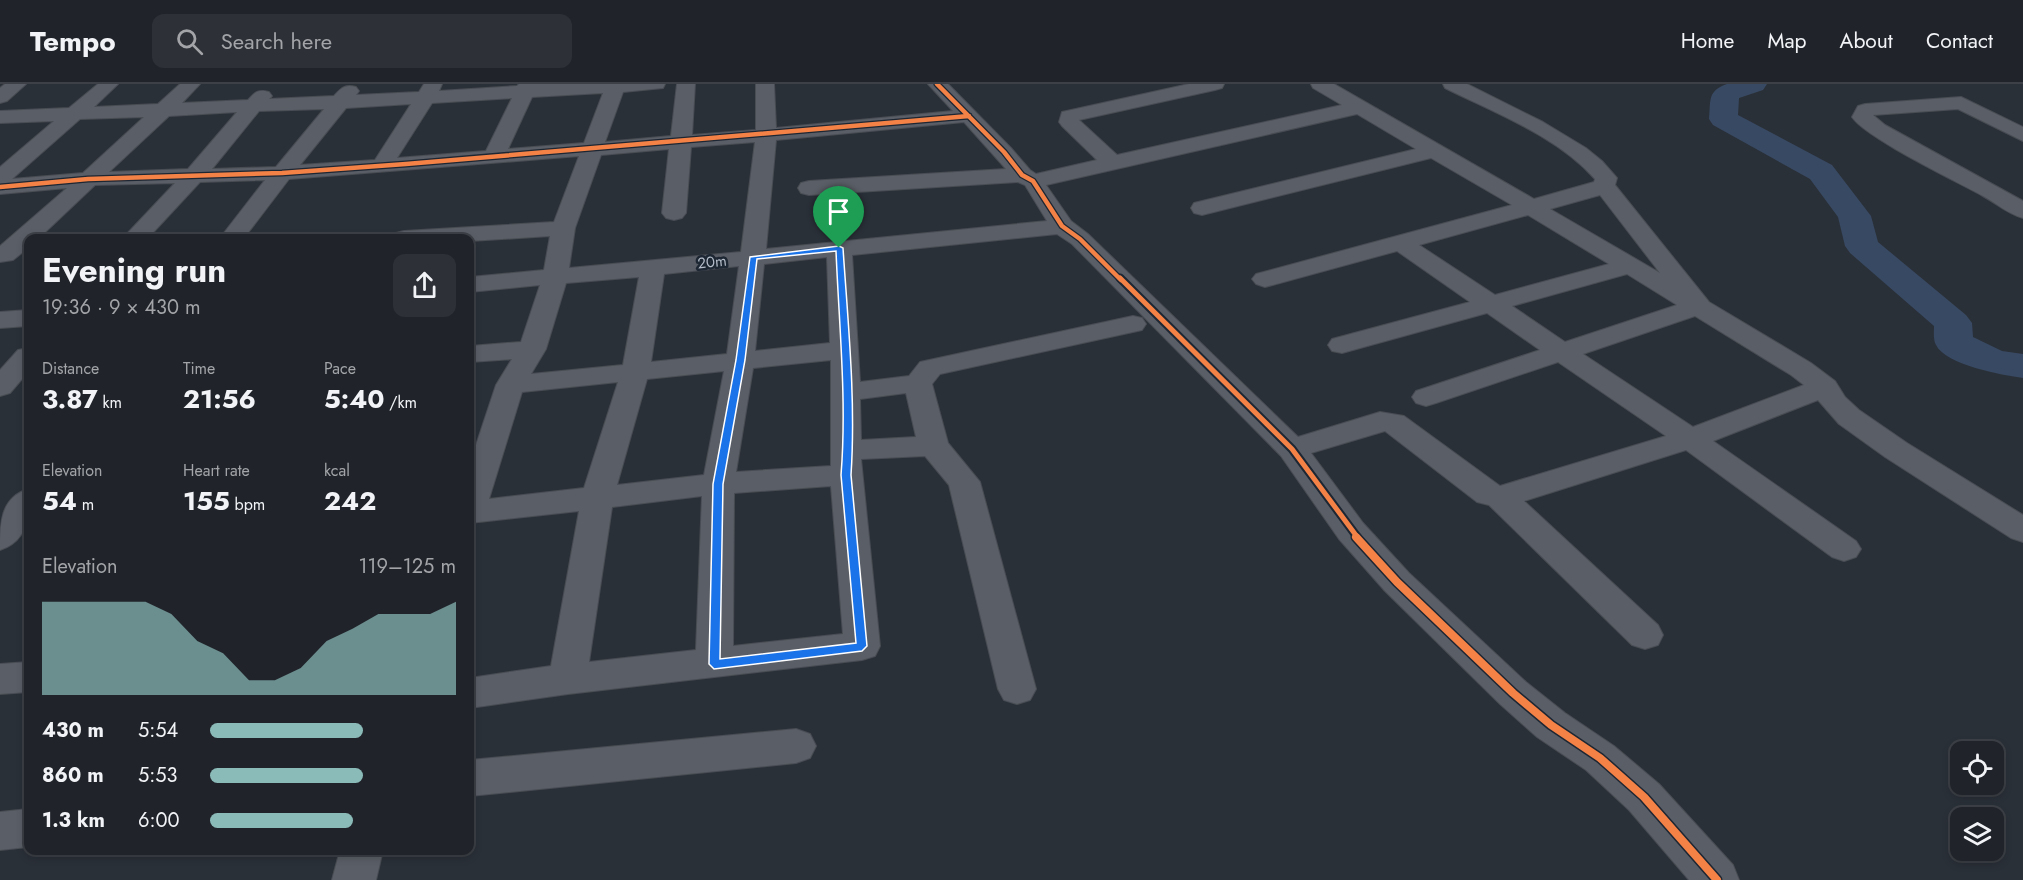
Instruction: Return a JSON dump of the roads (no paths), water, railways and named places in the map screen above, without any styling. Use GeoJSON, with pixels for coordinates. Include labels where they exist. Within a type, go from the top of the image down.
{"type":"FeatureCollection","features":[{"type":"Feature","properties":{"kind":"street"},"geometry":{"type":"LineString","coordinates":[[0,97],[17,84]]}},
{"type":"Feature","properties":{"kind":"street"},"geometry":{"type":"LineString","coordinates":[[0,158],[90,84]]}},
{"type":"Feature","properties":{"kind":"street"},"geometry":{"type":"LineString","coordinates":[[0,178],[110,84]]}},
{"type":"Feature","properties":{"kind":"street"},"geometry":{"type":"LineString","coordinates":[[30,234],[191,84]]}},
{"type":"Feature","properties":{"kind":"street"},"geometry":{"type":"LineString","coordinates":[[139,234],[196,174],[273,84]]}},
{"type":"Feature","properties":{"kind":"street"},"geometry":{"type":"LineString","coordinates":[[235,234],[282,172],[355,84]]}},
{"type":"Feature","properties":{"kind":"street"},"geometry":{"type":"LineString","coordinates":[[0,117],[341,102],[440,90],[656,84]]}},
{"type":"Feature","properties":{"kind":"street"},"geometry":{"type":"LineString","coordinates":[[674,213],[686,84]]}},
{"type":"Feature","properties":{"kind":"street"},"geometry":{"type":"LineString","coordinates":[[714,664],[718,484],[740,360],[753,257],[766,135],[765,84]]}},
{"type":"Feature","properties":{"kind":"street"},"geometry":{"type":"LineString","coordinates":[[937,84],[1027,178],[1062,226],[1080,239],[1292,450],[1351,531],[1397,582],[1513,693],[1551,725],[1600,758],[1644,797],[1717,880]]}},
{"type":"Feature","properties":{"kind":"street"},"geometry":{"type":"LineString","coordinates":[[1113,163],[1070,122],[1069,116],[1215,84]]}},
{"type":"Feature","properties":{"kind":"street"},"geometry":{"type":"LineString","coordinates":[[1320,84],[1699,306],[1825,387],[1834,402],[1849,417],[1896,450],[2023,530]]}},
{"type":"Feature","properties":{"kind":"street"},"geometry":{"type":"LineString","coordinates":[[1265,279],[1532,208],[1598,189],[1604,185],[1606,178],[1599,167],[1571,147],[1452,84]]}},
{"type":"Feature","properties":{"kind":"street"},"geometry":{"type":"LineString","coordinates":[[474,484],[477,463],[510,385],[532,349],[555,277],[563,228],[616,85]]}},
{"type":"Feature","properties":{"kind":"street"},"geometry":{"type":"LineString","coordinates":[[494,157],[526,88]]}},
{"type":"Feature","properties":{"kind":"street"},"geometry":{"type":"LineString","coordinates":[[406,164],[440,90]]}},
{"type":"Feature","properties":{"kind":"street"},"geometry":{"type":"LineString","coordinates":[[382,165],[440,90]]}},
{"type":"Feature","properties":{"kind":"street"},"geometry":{"type":"LineString","coordinates":[[2023,135],[1961,103],[1864,110],[1862,117],[1878,129],[2013,196],[2023,211]]}},
{"type":"Feature","properties":{"kind":"street"},"geometry":{"type":"LineString","coordinates":[[809,189],[1027,178],[1113,163],[1360,107]]}},
{"type":"Feature","properties":{"kind":"street"},"geometry":{"type":"LineString","coordinates":[[0,187],[88,179],[282,172],[406,164],[969,116]]}},
{"type":"Feature","properties":{"kind":"street"},"geometry":{"type":"LineString","coordinates":[[1202,208],[1432,151]]}},
{"type":"Feature","properties":{"kind":"street"},"geometry":{"type":"LineString","coordinates":[[1604,185],[1699,306]]}},
{"type":"Feature","properties":{"kind":"street","name":"20m"},"geometry":{"type":"LineString","coordinates":[[474,284],[653,268],[1062,226]]}},
{"type":"Feature","properties":{"kind":"street"},"geometry":{"type":"LineString","coordinates":[[468,234],[563,228]]}},
{"type":"Feature","properties":{"kind":"street"},"geometry":{"type":"LineString","coordinates":[[2,255],[24,239]]}},
{"type":"Feature","properties":{"kind":"street"},"geometry":{"type":"LineString","coordinates":[[1401,243],[1690,439],[1844,549]]}},
{"type":"Feature","properties":{"kind":"street"},"geometry":{"type":"LineString","coordinates":[[474,692],[568,679],[862,646],[847,462],[845,350],[839,248]]}},
{"type":"Feature","properties":{"kind":"street"},"geometry":{"type":"LineString","coordinates":[[2,255],[24,253]]}},
{"type":"Feature","properties":{"kind":"street"},"geometry":{"type":"LineString","coordinates":[[1342,345],[1632,265]]}},
{"type":"Feature","properties":{"kind":"street"},"geometry":{"type":"LineString","coordinates":[[568,679],[597,496],[635,374],[653,268]]}},
{"type":"Feature","properties":{"kind":"street"},"geometry":{"type":"LineString","coordinates":[[1426,397],[1699,306]]}},
{"type":"Feature","properties":{"kind":"street"},"geometry":{"type":"LineString","coordinates":[[0,320],[24,318]]}},
{"type":"Feature","properties":{"kind":"street"},"geometry":{"type":"LineString","coordinates":[[846,392],[918,383],[930,368],[1133,324]]}},
{"type":"Feature","properties":{"kind":"street"},"geometry":{"type":"LineString","coordinates":[[474,354],[532,349]]}},
{"type":"Feature","properties":{"kind":"street"},"geometry":{"type":"LineString","coordinates":[[510,385],[635,374],[740,360],[845,350]]}},
{"type":"Feature","properties":{"kind":"street"},"geometry":{"type":"LineString","coordinates":[[7,386],[24,362]]}},
{"type":"Feature","properties":{"kind":"street"},"geometry":{"type":"LineString","coordinates":[[918,383],[933,446],[964,482],[1017,689]]}},
{"type":"Feature","properties":{"kind":"street"},"geometry":{"type":"LineString","coordinates":[[1500,497],[1690,439],[1825,387]]}},
{"type":"Feature","properties":{"kind":"street"},"geometry":{"type":"LineString","coordinates":[[1292,450],[1380,421],[1394,423],[1488,494],[1500,497],[1646,635]]}},
{"type":"Feature","properties":{"kind":"street"},"geometry":{"type":"LineString","coordinates":[[474,511],[718,484],[933,446]]}},
{"type":"Feature","properties":{"kind":"street"},"geometry":{"type":"LineString","coordinates":[[0,538],[20,506]]}},
{"type":"Feature","properties":{"kind":"street"},"geometry":{"type":"LineString","coordinates":[[0,679],[24,677]]}},
{"type":"Feature","properties":{"kind":"street"},"geometry":{"type":"LineString","coordinates":[[474,778],[796,746]]}},
{"type":"Feature","properties":{"kind":"street"},"geometry":{"type":"LineString","coordinates":[[0,831],[24,828]]}},
{"type":"Feature","properties":{"kind":"street"},"geometry":{"type":"LineString","coordinates":[[354,880],[361,855]]}},
{"type":"Feature","properties":{"kind":"waterway"},"geometry":{"type":"LineString","coordinates":[[1753,84],[1725,94],[1723,119],[1821,172],[1854,216],[1862,246],[1953,323],[1954,343],[1993,362],[2023,366]]}}]}
